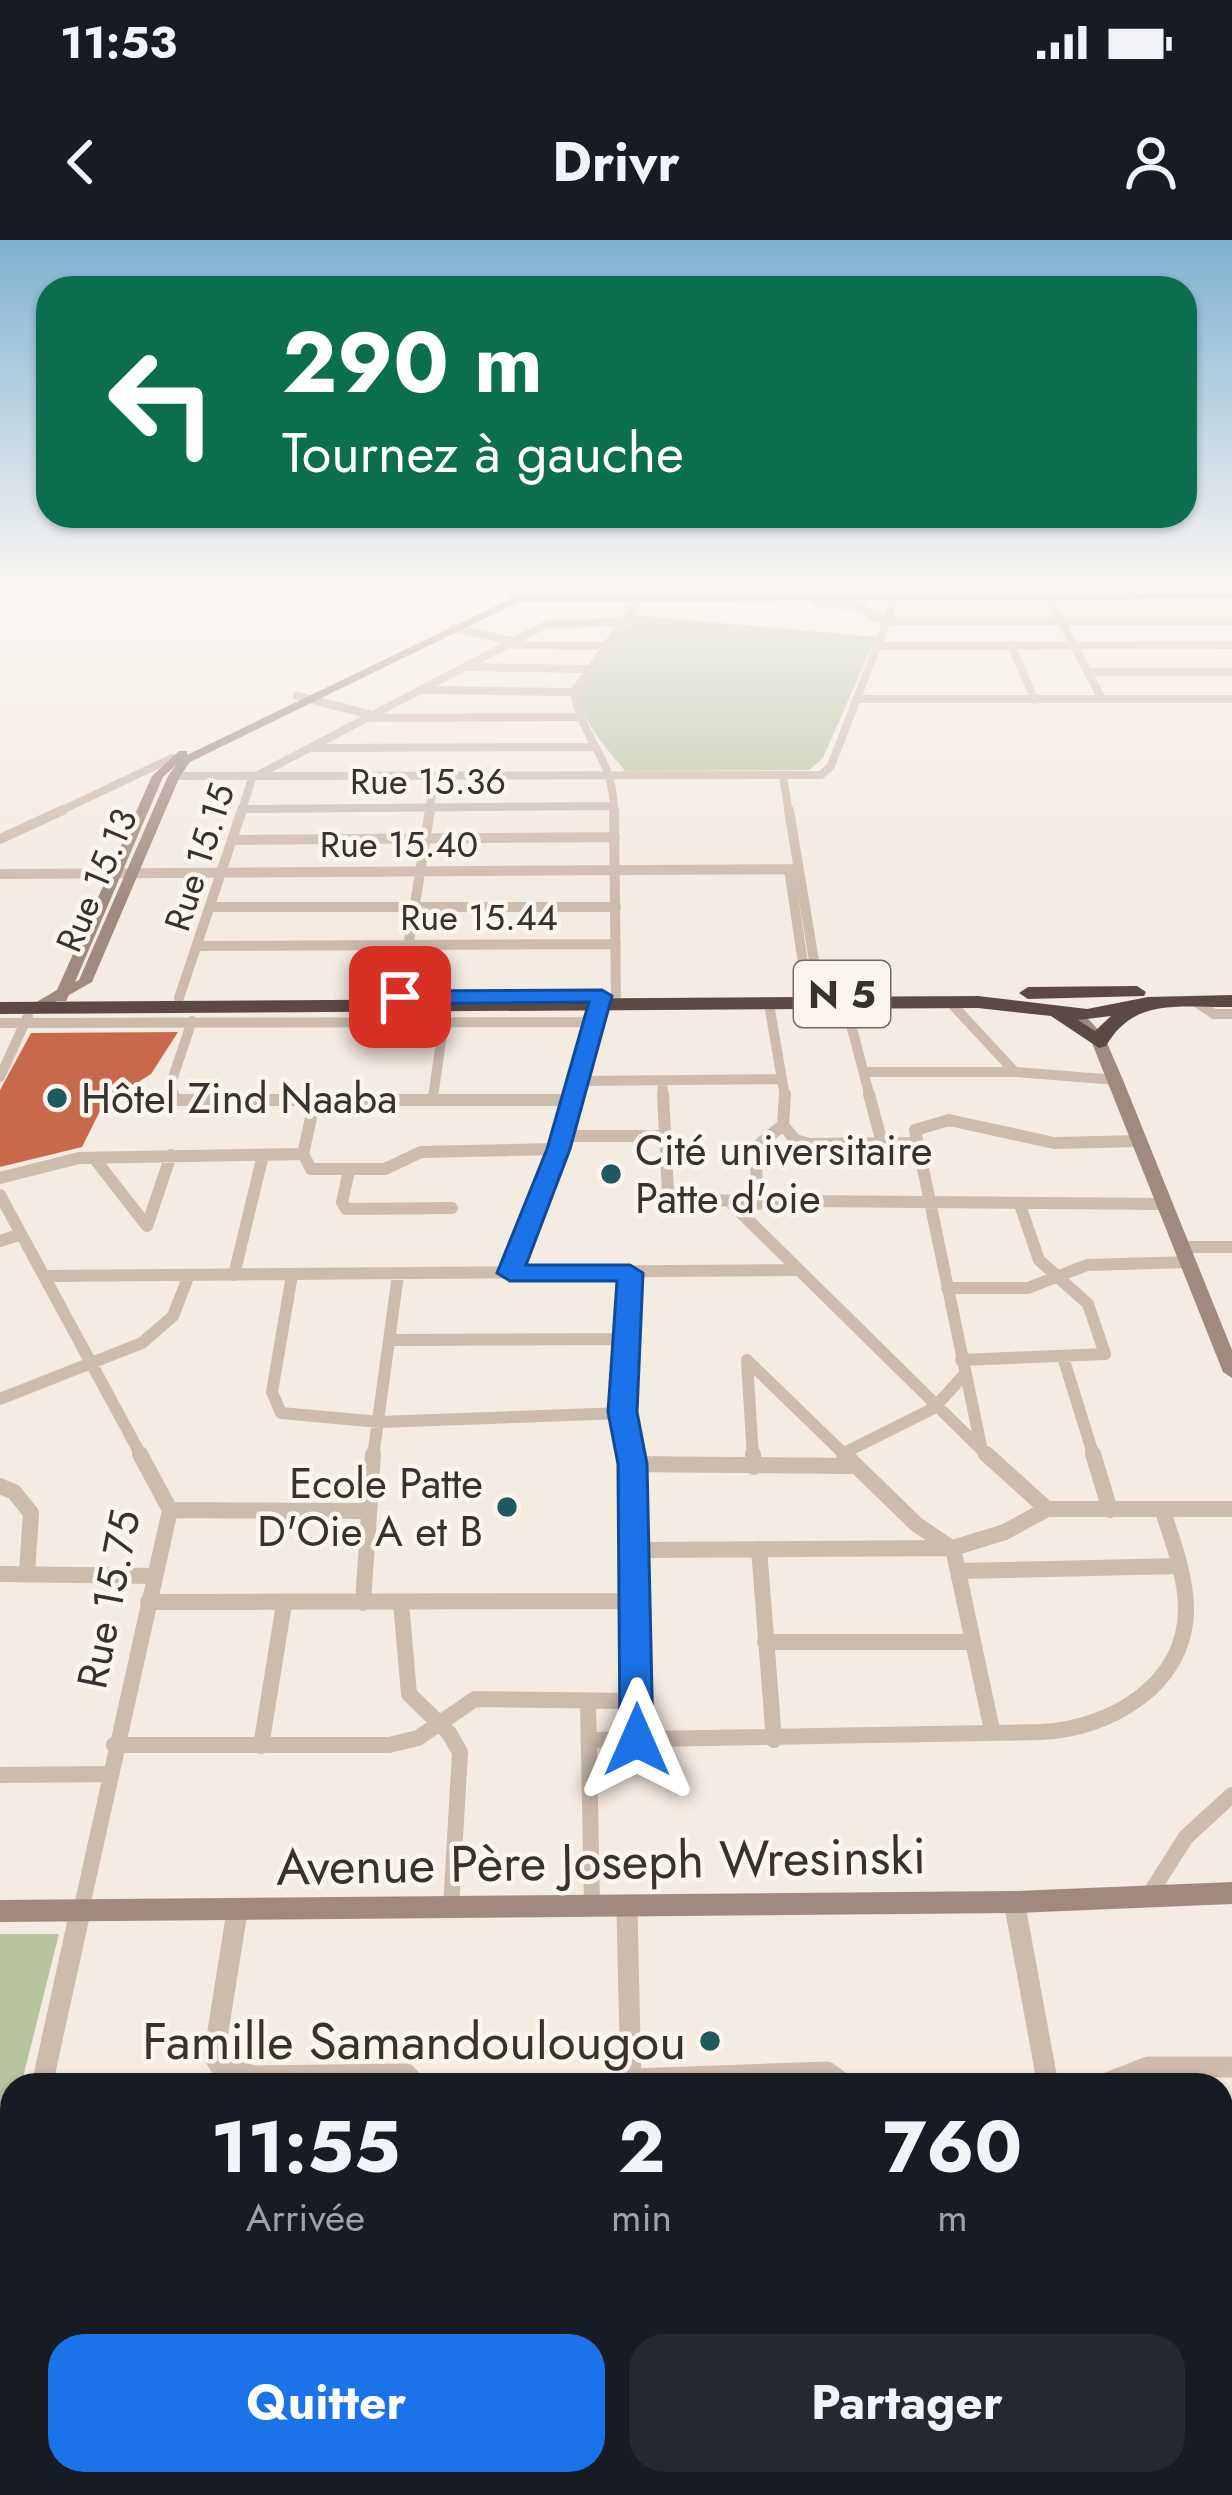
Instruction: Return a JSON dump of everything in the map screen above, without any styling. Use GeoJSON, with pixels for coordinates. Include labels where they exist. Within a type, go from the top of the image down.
{"type":"FeatureCollection","features":[{"type":"Feature","properties":{"kind":"highway","name":"N 5"},"geometry":{"type":"LineString","coordinates":[[844,998],[1071,1006],[1091,992],[1232,992]]}},
{"type":"Feature","properties":{"kind":"highway"},"geometry":{"type":"LineString","coordinates":[[1091,992],[1106,1000],[1103,1012]]}},
{"type":"Feature","properties":{"kind":"highway","name":"N 5"},"geometry":{"type":"LineString","coordinates":[[0,998],[400,997],[607,1004],[769,1004],[814,999]]}},
{"type":"Feature","properties":{"kind":"highway","name":"N 5"},"geometry":{"type":"LineString","coordinates":[[0,1008],[29,1015],[445,1012],[844,998],[1071,1006],[1103,1012],[1232,1001]]}},
{"type":"Feature","properties":{"kind":"highway"},"geometry":{"type":"LineString","coordinates":[[1030,1005],[1072,1021],[1098,1039],[1123,1015],[1188,1002]]}},
{"type":"Feature","properties":{"kind":"main road"},"geometry":{"type":"LineString","coordinates":[[175,767],[314,692]]}},
{"type":"Feature","properties":{"kind":"main road"},"geometry":{"type":"LineString","coordinates":[[302,698],[314,692]]}},
{"type":"Feature","properties":{"kind":"main road","name":"Rue 15.13"},"geometry":{"type":"LineString","coordinates":[[62,998],[158,776],[175,767]]}},
{"type":"Feature","properties":{"kind":"main road","name":"Rue 15.13"},"geometry":{"type":"LineString","coordinates":[[29,1015],[85,982],[175,767]]}},
{"type":"Feature","properties":{"kind":"main road"},"geometry":{"type":"LineString","coordinates":[[1071,1006],[1098,1039],[1232,1372]]}},
{"type":"Feature","properties":{"kind":"main road"},"geometry":{"type":"LineString","coordinates":[[1098,1039],[1103,1012]]}},
{"type":"Feature","properties":{"kind":"main road","name":"Avenue Père Joseph Wresinski"},"geometry":{"type":"LineString","coordinates":[[1203,1892],[1232,1878]]}},
{"type":"Feature","properties":{"kind":"main road","name":"Avenue Père Joseph Wresinski"},"geometry":{"type":"LineString","coordinates":[[0,1911],[1015,1902],[1232,1893]]}},
{"type":"Feature","properties":{"kind":"street","name":"Rue 15.15"},"geometry":{"type":"LineString","coordinates":[[179,998],[252,778],[414,692]]}},
{"type":"Feature","properties":{"kind":"street"},"geometry":{"type":"LineString","coordinates":[[510,1273],[607,1004],[616,944],[614,776],[578,717],[574,692]]}},
{"type":"Feature","properties":{"kind":"street"},"geometry":{"type":"LineString","coordinates":[[0,839],[175,767],[252,778],[826,772],[859,692]]}},
{"type":"Feature","properties":{"kind":"street"},"geometry":{"type":"LineString","coordinates":[[1032,692],[1035,700]]}},
{"type":"Feature","properties":{"kind":"street"},"geometry":{"type":"LineString","coordinates":[[1099,692],[1102,699]]}},
{"type":"Feature","properties":{"kind":"street"},"geometry":{"type":"LineString","coordinates":[[302,698],[369,716],[578,717]]}},
{"type":"Feature","properties":{"kind":"street"},"geometry":{"type":"LineString","coordinates":[[856,699],[1232,699]]}},
{"type":"Feature","properties":{"kind":"street"},"geometry":{"type":"LineString","coordinates":[[309,748],[595,747]]}},
{"type":"Feature","properties":{"kind":"street"},"geometry":{"type":"LineString","coordinates":[[783,776],[814,999]]}},
{"type":"Feature","properties":{"kind":"street"},"geometry":{"type":"LineString","coordinates":[[400,997],[435,778]]}},
{"type":"Feature","properties":{"kind":"street","name":"Rue 15.36"},"geometry":{"type":"LineString","coordinates":[[242,809],[614,806]]}},
{"type":"Feature","properties":{"kind":"street"},"geometry":{"type":"LineString","coordinates":[[233,839],[615,837]]}},
{"type":"Feature","properties":{"kind":"street","name":"Rue 15.40"},"geometry":{"type":"LineString","coordinates":[[0,874],[794,869]]}},
{"type":"Feature","properties":{"kind":"street"},"geometry":{"type":"LineString","coordinates":[[211,907],[616,907]]}},
{"type":"Feature","properties":{"kind":"street","name":"Rue 15.44"},"geometry":{"type":"LineString","coordinates":[[198,946],[616,944]]}},
{"type":"Feature","properties":{"kind":"street"},"geometry":{"type":"LineString","coordinates":[[844,998],[882,1143]]}},
{"type":"Feature","properties":{"kind":"street"},"geometry":{"type":"LineString","coordinates":[[950,1002],[1015,1072]]}},
{"type":"Feature","properties":{"kind":"street"},"geometry":{"type":"LineString","coordinates":[[1188,1002],[1214,1014],[1232,1014]]}},
{"type":"Feature","properties":{"kind":"street"},"geometry":{"type":"LineString","coordinates":[[758,1204],[755,1148],[783,1125],[785,1095],[778,1079],[769,1004]]}},
{"type":"Feature","properties":{"kind":"street"},"geometry":{"type":"LineString","coordinates":[[0,1023],[29,1015],[192,1021],[445,1012],[433,1098]]}},
{"type":"Feature","properties":{"kind":"street"},"geometry":{"type":"LineString","coordinates":[[0,1077],[29,1015]]}},
{"type":"Feature","properties":{"kind":"street"},"geometry":{"type":"LineString","coordinates":[[192,1021],[171,1083],[174,1100],[574,1100]]}},
{"type":"Feature","properties":{"kind":"street"},"geometry":{"type":"LineString","coordinates":[[866,1072],[1015,1072],[1116,1080]]}},
{"type":"Feature","properties":{"kind":"street"},"geometry":{"type":"LineString","coordinates":[[580,1081],[778,1079]]}},
{"type":"Feature","properties":{"kind":"street"},"geometry":{"type":"LineString","coordinates":[[662,1080],[670,1197],[731,1204],[1165,1204]]}},
{"type":"Feature","properties":{"kind":"street"},"geometry":{"type":"LineString","coordinates":[[315,1100],[303,1154],[311,1169],[393,1168],[422,1152],[665,1136]]}},
{"type":"Feature","properties":{"kind":"street"},"geometry":{"type":"LineString","coordinates":[[982,1451],[915,1130],[940,1123],[995,1125],[1058,1144],[1140,1142]]}},
{"type":"Feature","properties":{"kind":"street"},"geometry":{"type":"LineString","coordinates":[[783,1125],[802,1143],[916,1143]]}},
{"type":"Feature","properties":{"kind":"street"},"geometry":{"type":"LineString","coordinates":[[0,1178],[94,1158],[303,1154]]}},
{"type":"Feature","properties":{"kind":"street"},"geometry":{"type":"LineString","coordinates":[[94,1158],[148,1226],[171,1155]]}},
{"type":"Feature","properties":{"kind":"street"},"geometry":{"type":"LineString","coordinates":[[233,1275],[263,1155]]}},
{"type":"Feature","properties":{"kind":"street"},"geometry":{"type":"LineString","coordinates":[[350,1171],[342,1202],[346,1209],[452,1208]]}},
{"type":"Feature","properties":{"kind":"street","name":"Rue 15.75"},"geometry":{"type":"LineString","coordinates":[[0,1195],[170,1510],[45,2073]]}},
{"type":"Feature","properties":{"kind":"street"},"geometry":{"type":"LineString","coordinates":[[731,1204],[934,1408],[1047,1509]]}},
{"type":"Feature","properties":{"kind":"street"},"geometry":{"type":"LineString","coordinates":[[962,1367],[1100,1356],[1105,1348],[1088,1304],[1039,1260],[1020,1205]]}},
{"type":"Feature","properties":{"kind":"street"},"geometry":{"type":"LineString","coordinates":[[0,1241],[21,1234]]}},
{"type":"Feature","properties":{"kind":"street"},"geometry":{"type":"LineString","coordinates":[[947,1288],[1028,1288],[1087,1264],[1232,1247]]}},
{"type":"Feature","properties":{"kind":"street"},"geometry":{"type":"LineString","coordinates":[[46,1276],[794,1270]]}},
{"type":"Feature","properties":{"kind":"street"},"geometry":{"type":"LineString","coordinates":[[630,1273],[622,1412],[632,1464],[636,1550],[637,1740]]}},
{"type":"Feature","properties":{"kind":"street"},"geometry":{"type":"LineString","coordinates":[[0,1399],[90,1366],[166,1326],[189,1274]]}},
{"type":"Feature","properties":{"kind":"street"},"geometry":{"type":"LineString","coordinates":[[292,1275],[272,1392],[274,1408],[293,1418],[380,1422],[622,1412]]}},
{"type":"Feature","properties":{"kind":"street"},"geometry":{"type":"LineString","coordinates":[[363,1603],[365,1511],[398,1275]]}},
{"type":"Feature","properties":{"kind":"street"},"geometry":{"type":"LineString","coordinates":[[391,1340],[628,1339]]}},
{"type":"Feature","properties":{"kind":"street"},"geometry":{"type":"LineString","coordinates":[[1064,1357],[1110,1510]]}},
{"type":"Feature","properties":{"kind":"street"},"geometry":{"type":"LineString","coordinates":[[754,1467],[747,1360],[916,1524],[953,1549],[992,1730]]}},
{"type":"Feature","properties":{"kind":"street"},"geometry":{"type":"LineString","coordinates":[[842,1454],[934,1408],[962,1367]]}},
{"type":"Feature","properties":{"kind":"street"},"geometry":{"type":"LineString","coordinates":[[632,1464],[855,1466]]}},
{"type":"Feature","properties":{"kind":"street"},"geometry":{"type":"LineString","coordinates":[[0,1486],[14,1492],[31,1513],[27,1574]]}},
{"type":"Feature","properties":{"kind":"street"},"geometry":{"type":"LineString","coordinates":[[636,1550],[953,1549],[1005,1532],[1047,1509],[1232,1509]]}},
{"type":"Feature","properties":{"kind":"street"},"geometry":{"type":"LineString","coordinates":[[170,1510],[365,1511]]}},
{"type":"Feature","properties":{"kind":"street"},"geometry":{"type":"LineString","coordinates":[[589,1740],[774,1740],[992,1730],[1040,1734],[1072,1728],[1150,1692],[1171,1665],[1189,1608],[1162,1510]]}},
{"type":"Feature","properties":{"kind":"street"},"geometry":{"type":"LineString","coordinates":[[759,1550],[774,1740]]}},
{"type":"Feature","properties":{"kind":"street"},"geometry":{"type":"LineString","coordinates":[[958,1571],[1180,1566]]}},
{"type":"Feature","properties":{"kind":"street"},"geometry":{"type":"LineString","coordinates":[[0,1574],[155,1576]]}},
{"type":"Feature","properties":{"kind":"street"},"geometry":{"type":"LineString","coordinates":[[148,1602],[636,1601]]}},
{"type":"Feature","properties":{"kind":"street"},"geometry":{"type":"LineString","coordinates":[[401,1603],[409,1694],[460,1752],[451,1908]]}},
{"type":"Feature","properties":{"kind":"street"},"geometry":{"type":"LineString","coordinates":[[261,1746],[284,1604]]}},
{"type":"Feature","properties":{"kind":"street"},"geometry":{"type":"LineString","coordinates":[[766,1642],[974,1642]]}},
{"type":"Feature","properties":{"kind":"street"},"geometry":{"type":"LineString","coordinates":[[114,1745],[389,1745],[418,1738],[475,1699],[636,1701]]}},
{"type":"Feature","properties":{"kind":"street"},"geometry":{"type":"LineString","coordinates":[[588,1702],[592,1905]]}},
{"type":"Feature","properties":{"kind":"street"},"geometry":{"type":"LineString","coordinates":[[0,1775],[108,1774]]}},
{"type":"Feature","properties":{"kind":"street"},"geometry":{"type":"LineString","coordinates":[[1149,1895],[1186,1837],[1232,1795]]}},
{"type":"Feature","properties":{"kind":"street"},"geometry":{"type":"LineString","coordinates":[[1015,1902],[1046,2073]]}},
{"type":"Feature","properties":{"kind":"street"},"geometry":{"type":"LineString","coordinates":[[627,1906],[631,2073]]}},
{"type":"Feature","properties":{"kind":"street"},"geometry":{"type":"LineString","coordinates":[[232,2073],[214,2056],[237,1909]]}},
{"type":"Feature","properties":{"kind":"street"},"geometry":{"type":"LineString","coordinates":[[1119,2073],[1141,2067],[1232,2067]]}},
{"type":"Feature","properties":{"kind":"green space"},"geometry":{"type":"Polygon","coordinates":[[[579,692],[852,692],[823,758],[809,770],[625,771],[589,723],[579,692]]]}},
{"type":"Feature","properties":{"kind":"green space"},"geometry":{"type":"Polygon","coordinates":[[[0,1934],[59,1934],[24,2073],[0,2073],[0,1934]]]}},
{"type":"Feature","properties":{"kind":"building","name":"Hôtel Zind Naaba"},"geometry":{"type":"Polygon","coordinates":[[[178,1032],[151,1074],[103,1105],[82,1147],[0,1167],[0,1090],[31,1033],[178,1032]]]}},
{"type":"Feature","properties":{"kind":"place","name":"Hôtel Zind Naaba"},"geometry":{"type":"Point","coordinates":[57,1098]}},
{"type":"Feature","properties":{"kind":"place","name":"Cité universitaire Patte d'oie"},"geometry":{"type":"Point","coordinates":[611,1174]}},
{"type":"Feature","properties":{"kind":"place","name":"Ecole Patte D'Oie A et B"},"geometry":{"type":"Point","coordinates":[507,1507]}},
{"type":"Feature","properties":{"kind":"place","name":"Famille Samandoulougou"},"geometry":{"type":"Point","coordinates":[710,2041]}},
{"type":"Feature","properties":{"kind":"route"},"geometry":{"type":"LineString","coordinates":[[400,997],[602,996],[559,1149],[510,1273],[630,1273],[622,1412],[632,1464],[636,1550],[637,1740]]}}]}
